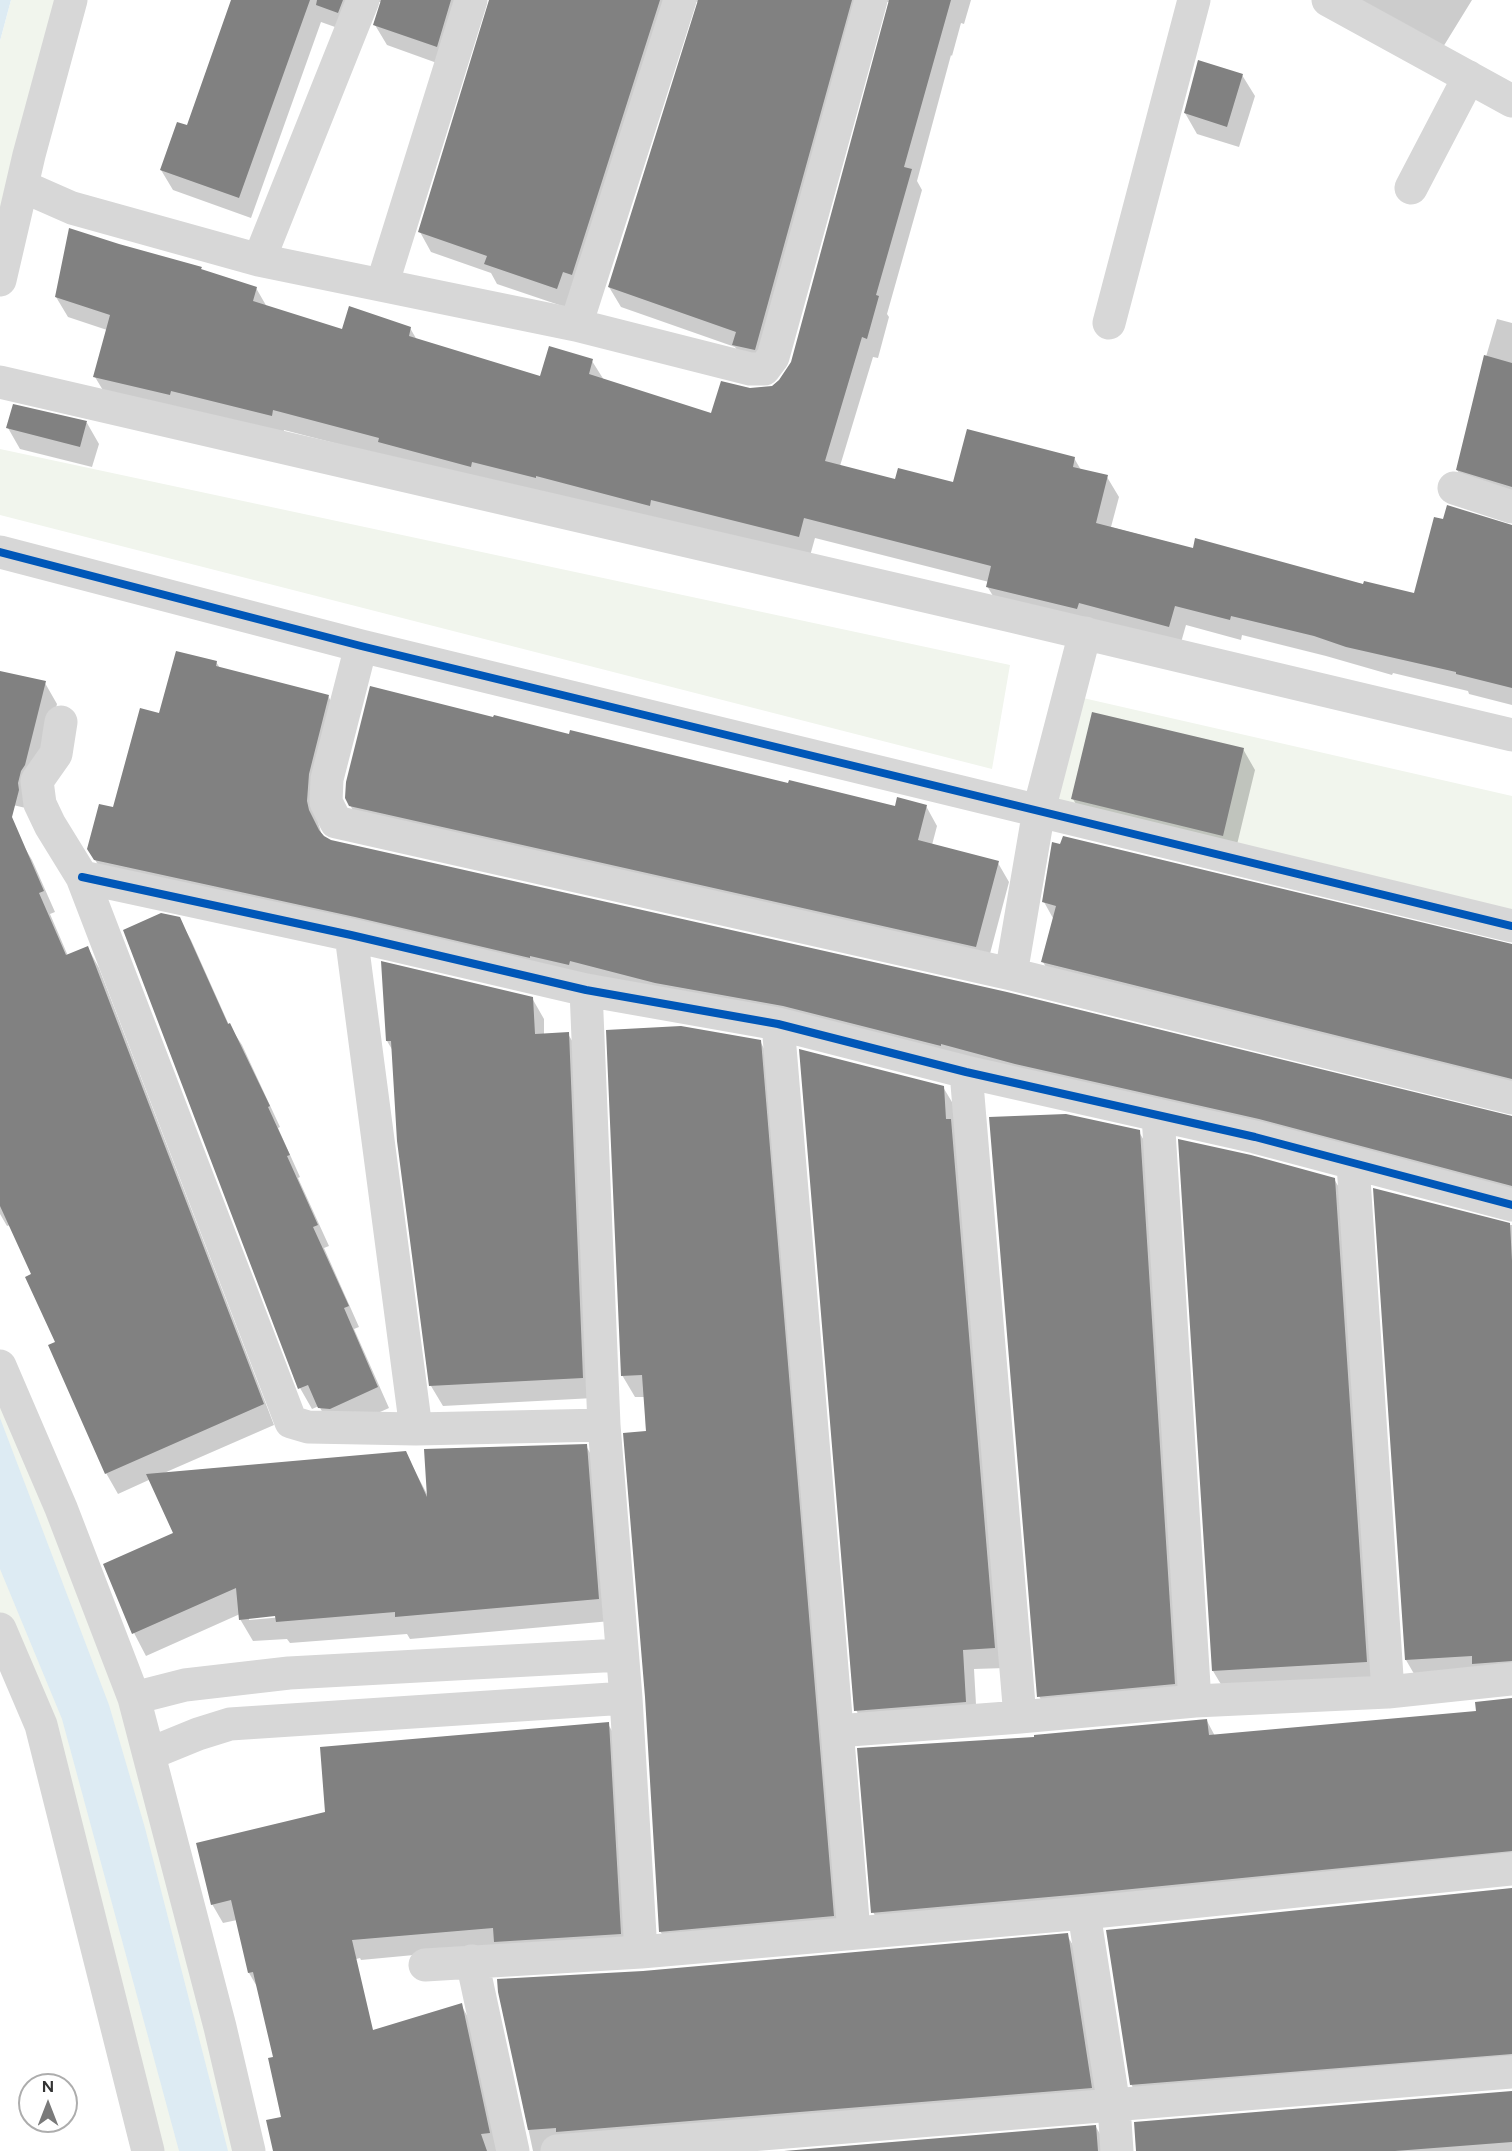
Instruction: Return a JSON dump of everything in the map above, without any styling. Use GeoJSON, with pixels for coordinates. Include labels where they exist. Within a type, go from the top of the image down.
{"type":"FeatureCollection","features":[{"type":"Feature","properties":{"kind":"street"},"geometry":{"type":"LineString","coordinates":[[0,280],[71,0]]}},
{"type":"Feature","properties":{"kind":"street"},"geometry":{"type":"LineString","coordinates":[[259,260],[363,0]]}},
{"type":"Feature","properties":{"kind":"street"},"geometry":{"type":"LineString","coordinates":[[382,285],[471,0]]}},
{"type":"Feature","properties":{"kind":"street"},"geometry":{"type":"LineString","coordinates":[[576,325],[680,0]]}},
{"type":"Feature","properties":{"kind":"street"},"geometry":{"type":"LineString","coordinates":[[22,186],[72,208],[259,260],[576,325],[750,369],[764,369],[773,357],[871,0]]}},
{"type":"Feature","properties":{"kind":"street"},"geometry":{"type":"LineString","coordinates":[[1109,323],[1194,0]]}},
{"type":"Feature","properties":{"kind":"street"},"geometry":{"type":"LineString","coordinates":[[1328,0],[1512,101]]}},
{"type":"Feature","properties":{"kind":"street"},"geometry":{"type":"LineString","coordinates":[[1411,188],[1469,77]]}},
{"type":"Feature","properties":{"kind":"street"},"geometry":{"type":"LineString","coordinates":[[0,382],[1085,633],[1512,735]]}},
{"type":"Feature","properties":{"kind":"street"},"geometry":{"type":"LineString","coordinates":[[1454,489],[1512,507]]}},
{"type":"Feature","properties":{"kind":"street"},"geometry":{"type":"LineString","coordinates":[[0,552],[361,646],[1512,926]]}},
{"type":"Feature","properties":{"kind":"street"},"geometry":{"type":"LineString","coordinates":[[1011,974],[1039,810],[1085,633]]}},
{"type":"Feature","properties":{"kind":"street"},"geometry":{"type":"LineString","coordinates":[[361,646],[327,779],[326,802],[336,822],[1011,974],[1512,1098]]}},
{"type":"Feature","properties":{"kind":"street"},"geometry":{"type":"LineString","coordinates":[[61,722],[56,754],[37,781],[40,804],[50,825],[82,877],[291,1422],[308,1427],[416,1429],[604,1425]]}},
{"type":"Feature","properties":{"kind":"street"},"geometry":{"type":"LineString","coordinates":[[82,877],[351,935],[586,990],[778,1024],[966,1071],[1255,1137],[1512,1205]]}},
{"type":"Feature","properties":{"kind":"street"},"geometry":{"type":"LineString","coordinates":[[351,935],[416,1429]]}},
{"type":"Feature","properties":{"kind":"street"},"geometry":{"type":"LineString","coordinates":[[586,990],[604,1425],[626,1698],[641,1952]]}},
{"type":"Feature","properties":{"kind":"street"},"geometry":{"type":"LineString","coordinates":[[778,1024],[855,1932]]}},
{"type":"Feature","properties":{"kind":"street"},"geometry":{"type":"LineString","coordinates":[[966,1071],[1020,1717]]}},
{"type":"Feature","properties":{"kind":"street"},"geometry":{"type":"LineString","coordinates":[[1158,1115],[1195,1701]]}},
{"type":"Feature","properties":{"kind":"street"},"geometry":{"type":"LineString","coordinates":[[1353,1164],[1388,1692]]}},
{"type":"Feature","properties":{"kind":"street"},"geometry":{"type":"LineString","coordinates":[[0,1366],[61,1508],[134,1698],[220,2027],[249,2151]]}},
{"type":"Feature","properties":{"kind":"street"},"geometry":{"type":"LineString","coordinates":[[0,1629],[41,1725],[148,2151]]}},
{"type":"Feature","properties":{"kind":"street"},"geometry":{"type":"LineString","coordinates":[[134,1698],[185,1685],[289,1673],[621,1655]]}},
{"type":"Feature","properties":{"kind":"street"},"geometry":{"type":"LineString","coordinates":[[837,1731],[1195,1701],[1388,1692],[1512,1679]]}},
{"type":"Feature","properties":{"kind":"street"},"geometry":{"type":"LineString","coordinates":[[149,1754],[230,1724],[626,1698]]}},
{"type":"Feature","properties":{"kind":"street"},"geometry":{"type":"LineString","coordinates":[[425,1965],[641,1952],[1084,1913],[1512,1869]]}},
{"type":"Feature","properties":{"kind":"street"},"geometry":{"type":"LineString","coordinates":[[1084,1913],[1114,2106],[1117,2151]]}},
{"type":"Feature","properties":{"kind":"street"},"geometry":{"type":"LineString","coordinates":[[472,1961],[513,2151]]}},
{"type":"Feature","properties":{"kind":"street"},"geometry":{"type":"LineString","coordinates":[[557,2151],[1512,2072]]}},
{"type":"Feature","properties":{"kind":"shaded area"},"geometry":{"type":"Polygon","coordinates":[[[0,0],[11,0],[0,41],[0,0]]]}},
{"type":"Feature","properties":{"kind":"shaded area"},"geometry":{"type":"Polygon","coordinates":[[[11,0],[71,0],[0,280],[0,41],[11,0]]]}},
{"type":"Feature","properties":{"kind":"shaded area"},"geometry":{"type":"Polygon","coordinates":[[[0,449],[1010,665],[992,769],[0,515],[0,449]]]}},
{"type":"Feature","properties":{"kind":"shaded area"},"geometry":{"type":"Polygon","coordinates":[[[1070,695],[1512,796],[1512,926],[1039,810],[1070,695]]]}},
{"type":"Feature","properties":{"kind":"shaded area"},"geometry":{"type":"Polygon","coordinates":[[[0,1366],[134,1698],[249,2151],[148,2151],[0,1629],[0,1366]]]}},
{"type":"Feature","properties":{"kind":"shaded area"},"geometry":{"type":"Polygon","coordinates":[[[0,1418],[109,1705],[145,1828],[228,2151],[179,2151],[62,1719],[0,1569],[0,1418]]]}},
{"type":"Feature","properties":{"kind":"building"},"geometry":{"type":"Polygon","coordinates":[[[231,0],[310,0],[239,198],[160,170],[177,122],[187,125],[231,0]]]}},
{"type":"Feature","properties":{"kind":"building"},"geometry":{"type":"Polygon","coordinates":[[[317,0],[343,0],[338,13],[316,5],[317,0]]]}},
{"type":"Feature","properties":{"kind":"building"},"geometry":{"type":"Polygon","coordinates":[[[381,0],[451,0],[437,47],[373,25],[381,0]]]}},
{"type":"Feature","properties":{"kind":"building"},"geometry":{"type":"Polygon","coordinates":[[[489,0],[660,0],[572,275],[563,272],[557,289],[484,264],[487,256],[418,232],[489,0]]]}},
{"type":"Feature","properties":{"kind":"building"},"geometry":{"type":"Polygon","coordinates":[[[698,0],[852,0],[755,350],[732,345],[736,332],[608,287],[698,0]]]}},
{"type":"Feature","properties":{"kind":"building"},"geometry":{"type":"Polygon","coordinates":[[[889,0],[951,0],[904,167],[912,169],[876,295],[879,296],[867,339],[862,337],[825,461],[895,479],[898,468],[953,482],[967,429],[1075,457],[1073,467],[1108,475],[1096,523],[1193,548],[1195,538],[1363,584],[1364,581],[1414,593],[1434,517],[1443,519],[1447,505],[1512,525],[1512,688],[1231,616],[1230,620],[1175,606],[1169,627],[1079,603],[1077,609],[986,587],[991,566],[804,518],[799,537],[651,500],[650,506],[472,462],[471,467],[378,442],[379,438],[273,410],[272,416],[171,391],[170,395],[93,377],[110,315],[55,297],[69,228],[202,267],[201,269],[257,287],[253,301],[342,329],[349,306],[411,327],[409,336],[540,376],[549,346],[593,359],[589,374],[711,413],[721,381],[750,388],[772,386],[791,362],[889,0]]]}},
{"type":"Feature","properties":{"kind":"building"},"geometry":{"type":"Polygon","coordinates":[[[1198,60],[1243,74],[1227,127],[1184,113],[1198,60]]]}},
{"type":"Feature","properties":{"kind":"building"},"geometry":{"type":"Polygon","coordinates":[[[1484,355],[1512,363],[1512,487],[1456,470],[1484,355]]]}},
{"type":"Feature","properties":{"kind":"building"},"geometry":{"type":"Polygon","coordinates":[[[13,404],[87,421],[80,447],[6,428],[13,404]]]}},
{"type":"Feature","properties":{"kind":"building"},"geometry":{"type":"Polygon","coordinates":[[[176,651],[217,661],[216,666],[329,695],[309,774],[307,801],[319,830],[331,840],[1007,992],[1512,1116],[1512,1186],[1259,1119],[1015,1064],[783,1006],[655,983],[570,961],[569,965],[530,956],[530,958],[94,860],[87,849],[99,804],[113,807],[140,708],[159,713],[176,651]]]}},
{"type":"Feature","properties":{"kind":"building"},"geometry":{"type":"Polygon","coordinates":[[[0,671],[46,681],[25,765],[18,783],[19,790],[12,817],[44,891],[39,893],[66,955],[88,946],[264,1404],[105,1474],[48,1345],[55,1342],[25,1277],[31,1274],[0,1206],[0,671]]]}},
{"type":"Feature","properties":{"kind":"building"},"geometry":{"type":"Polygon","coordinates":[[[370,686],[493,717],[494,715],[569,734],[570,730],[788,783],[789,780],[895,806],[897,797],[927,805],[918,840],[999,861],[976,947],[349,806],[345,798],[346,782],[370,686]]]}},
{"type":"Feature","properties":{"kind":"building"},"geometry":{"type":"Polygon","coordinates":[[[1092,712],[1244,748],[1223,836],[1071,799],[1092,712]]]}},
{"type":"Feature","properties":{"kind":"building"},"geometry":{"type":"Polygon","coordinates":[[[1063,836],[1512,944],[1512,1079],[1041,962],[1056,906],[1042,902],[1052,842],[1060,844],[1063,836]]]}},
{"type":"Feature","properties":{"kind":"building"},"geometry":{"type":"Polygon","coordinates":[[[161,913],[180,917],[228,1024],[230,1023],[270,1106],[268,1107],[290,1155],[287,1156],[318,1225],[313,1227],[349,1306],[344,1308],[378,1387],[330,1409],[318,1408],[308,1385],[298,1389],[123,930],[161,913]]]}},
{"type":"Feature","properties":{"kind":"building"},"geometry":{"type":"Polygon","coordinates":[[[381,961],[533,997],[535,1034],[569,1032],[583,1378],[429,1386],[397,1141],[391,1041],[386,1041],[381,961]]]}},
{"type":"Feature","properties":{"kind":"building"},"geometry":{"type":"Polygon","coordinates":[[[681,1026],[761,1040],[834,1916],[659,1932],[645,1697],[623,1433],[646,1431],[642,1375],[621,1376],[606,1030],[681,1026]]]}},
{"type":"Feature","properties":{"kind":"building"},"geometry":{"type":"Polygon","coordinates":[[[799,1049],[944,1086],[946,1119],[951,1119],[995,1648],[963,1650],[966,1702],[854,1711],[799,1049]]]}},
{"type":"Feature","properties":{"kind":"building"},"geometry":{"type":"Polygon","coordinates":[[[1066,1114],[1140,1130],[1175,1684],[1037,1697],[989,1117],[1066,1114]]]}},
{"type":"Feature","properties":{"kind":"building"},"geometry":{"type":"Polygon","coordinates":[[[1178,1139],[1251,1155],[1335,1178],[1367,1662],[1212,1671],[1178,1139]]]}},
{"type":"Feature","properties":{"kind":"building"},"geometry":{"type":"Polygon","coordinates":[[[1373,1188],[1510,1223],[1512,1261],[1512,1661],[1472,1664],[1472,1656],[1405,1660],[1373,1188]]]}},
{"type":"Feature","properties":{"kind":"building"},"geometry":{"type":"Polygon","coordinates":[[[587,1444],[599,1599],[395,1617],[395,1612],[276,1622],[275,1616],[239,1620],[236,1588],[132,1634],[103,1564],[173,1533],[146,1474],[406,1451],[427,1497],[424,1449],[587,1444]]]}},
{"type":"Feature","properties":{"kind":"building"},"geometry":{"type":"Polygon","coordinates":[[[1512,1698],[1512,1851],[871,1913],[857,1748],[1034,1737],[1034,1735],[1207,1719],[1209,1735],[1476,1711],[1475,1702],[1512,1698]]]}},
{"type":"Feature","properties":{"kind":"building"},"geometry":{"type":"Polygon","coordinates":[[[609,1722],[621,1934],[494,1942],[493,1928],[352,1940],[373,2030],[462,2003],[490,2133],[481,2134],[487,2151],[273,2151],[266,2120],[281,2117],[268,2058],[273,2057],[253,1972],[248,1973],[231,1900],[211,1905],[196,1843],[325,1812],[320,1747],[609,1722]]]}},
{"type":"Feature","properties":{"kind":"building"},"geometry":{"type":"Polygon","coordinates":[[[1512,1888],[1512,2054],[1130,2085],[1106,1930],[1512,1888]]]}},
{"type":"Feature","properties":{"kind":"building"},"geometry":{"type":"Polygon","coordinates":[[[1068,1933],[1092,2088],[556,2132],[556,2128],[528,2130],[497,1979],[643,1971],[1068,1933]]]}},
{"type":"Feature","properties":{"kind":"building"},"geometry":{"type":"Polygon","coordinates":[[[1512,2091],[1512,2142],[1395,2151],[1136,2151],[1134,2122],[1512,2091]]]}},
{"type":"Feature","properties":{"kind":"building"},"geometry":{"type":"Polygon","coordinates":[[[1096,2125],[1098,2151],[784,2151],[1096,2125]]]}},
{"type":"Feature","properties":{"kind":"cycle path"},"geometry":{"type":"LineString","coordinates":[[0,552],[361,646],[1512,926]]}},
{"type":"Feature","properties":{"kind":"cycle path"},"geometry":{"type":"LineString","coordinates":[[82,877],[351,935],[586,990],[778,1024],[966,1072],[1255,1137],[1512,1205]]}}]}
